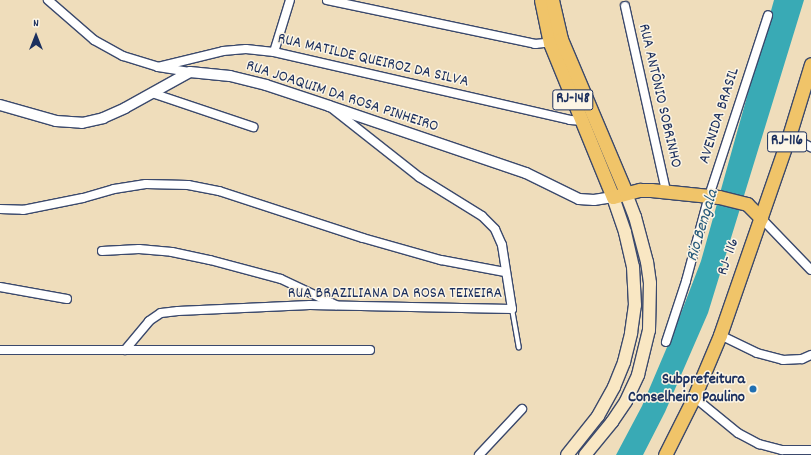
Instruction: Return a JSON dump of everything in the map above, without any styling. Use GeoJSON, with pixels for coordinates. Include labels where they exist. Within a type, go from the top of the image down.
{"type":"FeatureCollection","features":[{"type":"Feature","properties":{"kind":"main road","name":"RJ-148"},"geometry":{"type":"LineString","coordinates":[[541,0],[588,121],[625,232],[630,253],[635,305],[631,333],[624,362],[614,387],[598,416],[581,440],[567,455]]}},
{"type":"Feature","properties":{"kind":"main road","name":"RJ-148"},"geometry":{"type":"LineString","coordinates":[[552,0],[556,41]]}},
{"type":"Feature","properties":{"kind":"main road","name":"RJ- 116"},"geometry":{"type":"LineString","coordinates":[[664,455],[694,397],[720,335],[789,136],[811,64]]}},
{"type":"Feature","properties":{"kind":"main road","name":"RJ-148"},"geometry":{"type":"LineString","coordinates":[[585,455],[612,422],[626,401],[638,375],[649,330],[651,303],[649,276],[635,217],[626,193],[588,121]]}},
{"type":"Feature","properties":{"kind":"main road"},"geometry":{"type":"LineString","coordinates":[[613,197],[640,190],[714,196],[748,204],[761,218]]}},
{"type":"Feature","properties":{"kind":"street","name":"RUA JOAQUIM DA ROSA PINHEIRO"},"geometry":{"type":"LineString","coordinates":[[48,0],[64,16],[94,40],[123,56],[158,67],[230,76],[266,86],[526,173],[579,199],[594,200],[613,197]]}},
{"type":"Feature","properties":{"kind":"street"},"geometry":{"type":"LineString","coordinates":[[274,52],[290,0]]}},
{"type":"Feature","properties":{"kind":"street"},"geometry":{"type":"LineString","coordinates":[[327,0],[535,44],[556,41]]}},
{"type":"Feature","properties":{"kind":"street","name":"RUA ANTÔNIO SOBRINHO"},"geometry":{"type":"LineString","coordinates":[[624,6],[666,191]]}},
{"type":"Feature","properties":{"kind":"street","name":"AVENIDA BRASIL"},"geometry":{"type":"LineString","coordinates":[[666,342],[714,196],[768,15]]}},
{"type":"Feature","properties":{"kind":"street","name":"RUA MATILDE QUEIROZ DA SILVA"},"geometry":{"type":"LineString","coordinates":[[158,67],[223,51],[246,49],[274,52],[588,121]]}},
{"type":"Feature","properties":{"kind":"street"},"geometry":{"type":"LineString","coordinates":[[0,105],[56,121],[82,123],[103,118],[190,72]]}},
{"type":"Feature","properties":{"kind":"street"},"geometry":{"type":"LineString","coordinates":[[152,93],[253,127]]}},
{"type":"Feature","properties":{"kind":"street","name":"RUA BRAZILIANA DA ROSA TEIXEIRA"},"geometry":{"type":"LineString","coordinates":[[125,350],[149,321],[161,313],[178,310],[337,305],[512,309],[505,272],[502,245],[495,229],[482,216],[419,177],[329,106]]}},
{"type":"Feature","properties":{"kind":"street"},"geometry":{"type":"LineString","coordinates":[[789,136],[811,147]]}},
{"type":"Feature","properties":{"kind":"street"},"geometry":{"type":"LineString","coordinates":[[0,209],[23,210],[83,198],[114,189],[146,184],[188,185],[219,191],[356,236],[434,258],[505,272]]}},
{"type":"Feature","properties":{"kind":"street"},"geometry":{"type":"LineString","coordinates":[[761,218],[811,270]]}},
{"type":"Feature","properties":{"kind":"street"},"geometry":{"type":"LineString","coordinates":[[102,251],[139,249],[172,252],[210,260],[281,279],[337,305]]}},
{"type":"Feature","properties":{"kind":"street"},"geometry":{"type":"LineString","coordinates":[[0,287],[67,299]]}},
{"type":"Feature","properties":{"kind":"street"},"geometry":{"type":"LineString","coordinates":[[720,335],[757,353],[783,360],[802,359],[811,355]]}},
{"type":"Feature","properties":{"kind":"street"},"geometry":{"type":"LineString","coordinates":[[0,350],[370,350]]}},
{"type":"Feature","properties":{"kind":"street"},"geometry":{"type":"LineString","coordinates":[[694,397],[738,433],[759,444],[782,450],[811,450]]}},
{"type":"Feature","properties":{"kind":"street"},"geometry":{"type":"LineString","coordinates":[[479,455],[522,410]]}},
{"type":"Feature","properties":{"kind":"lane"},"geometry":{"type":"LineString","coordinates":[[512,309],[519,346]]}},
{"type":"Feature","properties":{"kind":"water"},"geometry":{"type":"Polygon","coordinates":[[[774,0],[804,0],[708,313],[665,412],[643,455],[616,455],[642,406],[676,326],[701,261],[774,0]]]}},
{"type":"Feature","properties":{"kind":"place","name":"Subprefeitura Conselheiro Paulino"},"geometry":{"type":"Point","coordinates":[753,389]}},
{"type":"Feature","properties":{"kind":"water label","name":"Rio Bengala"},"geometry":{"type":"Point","coordinates":[704,226]}}]}
